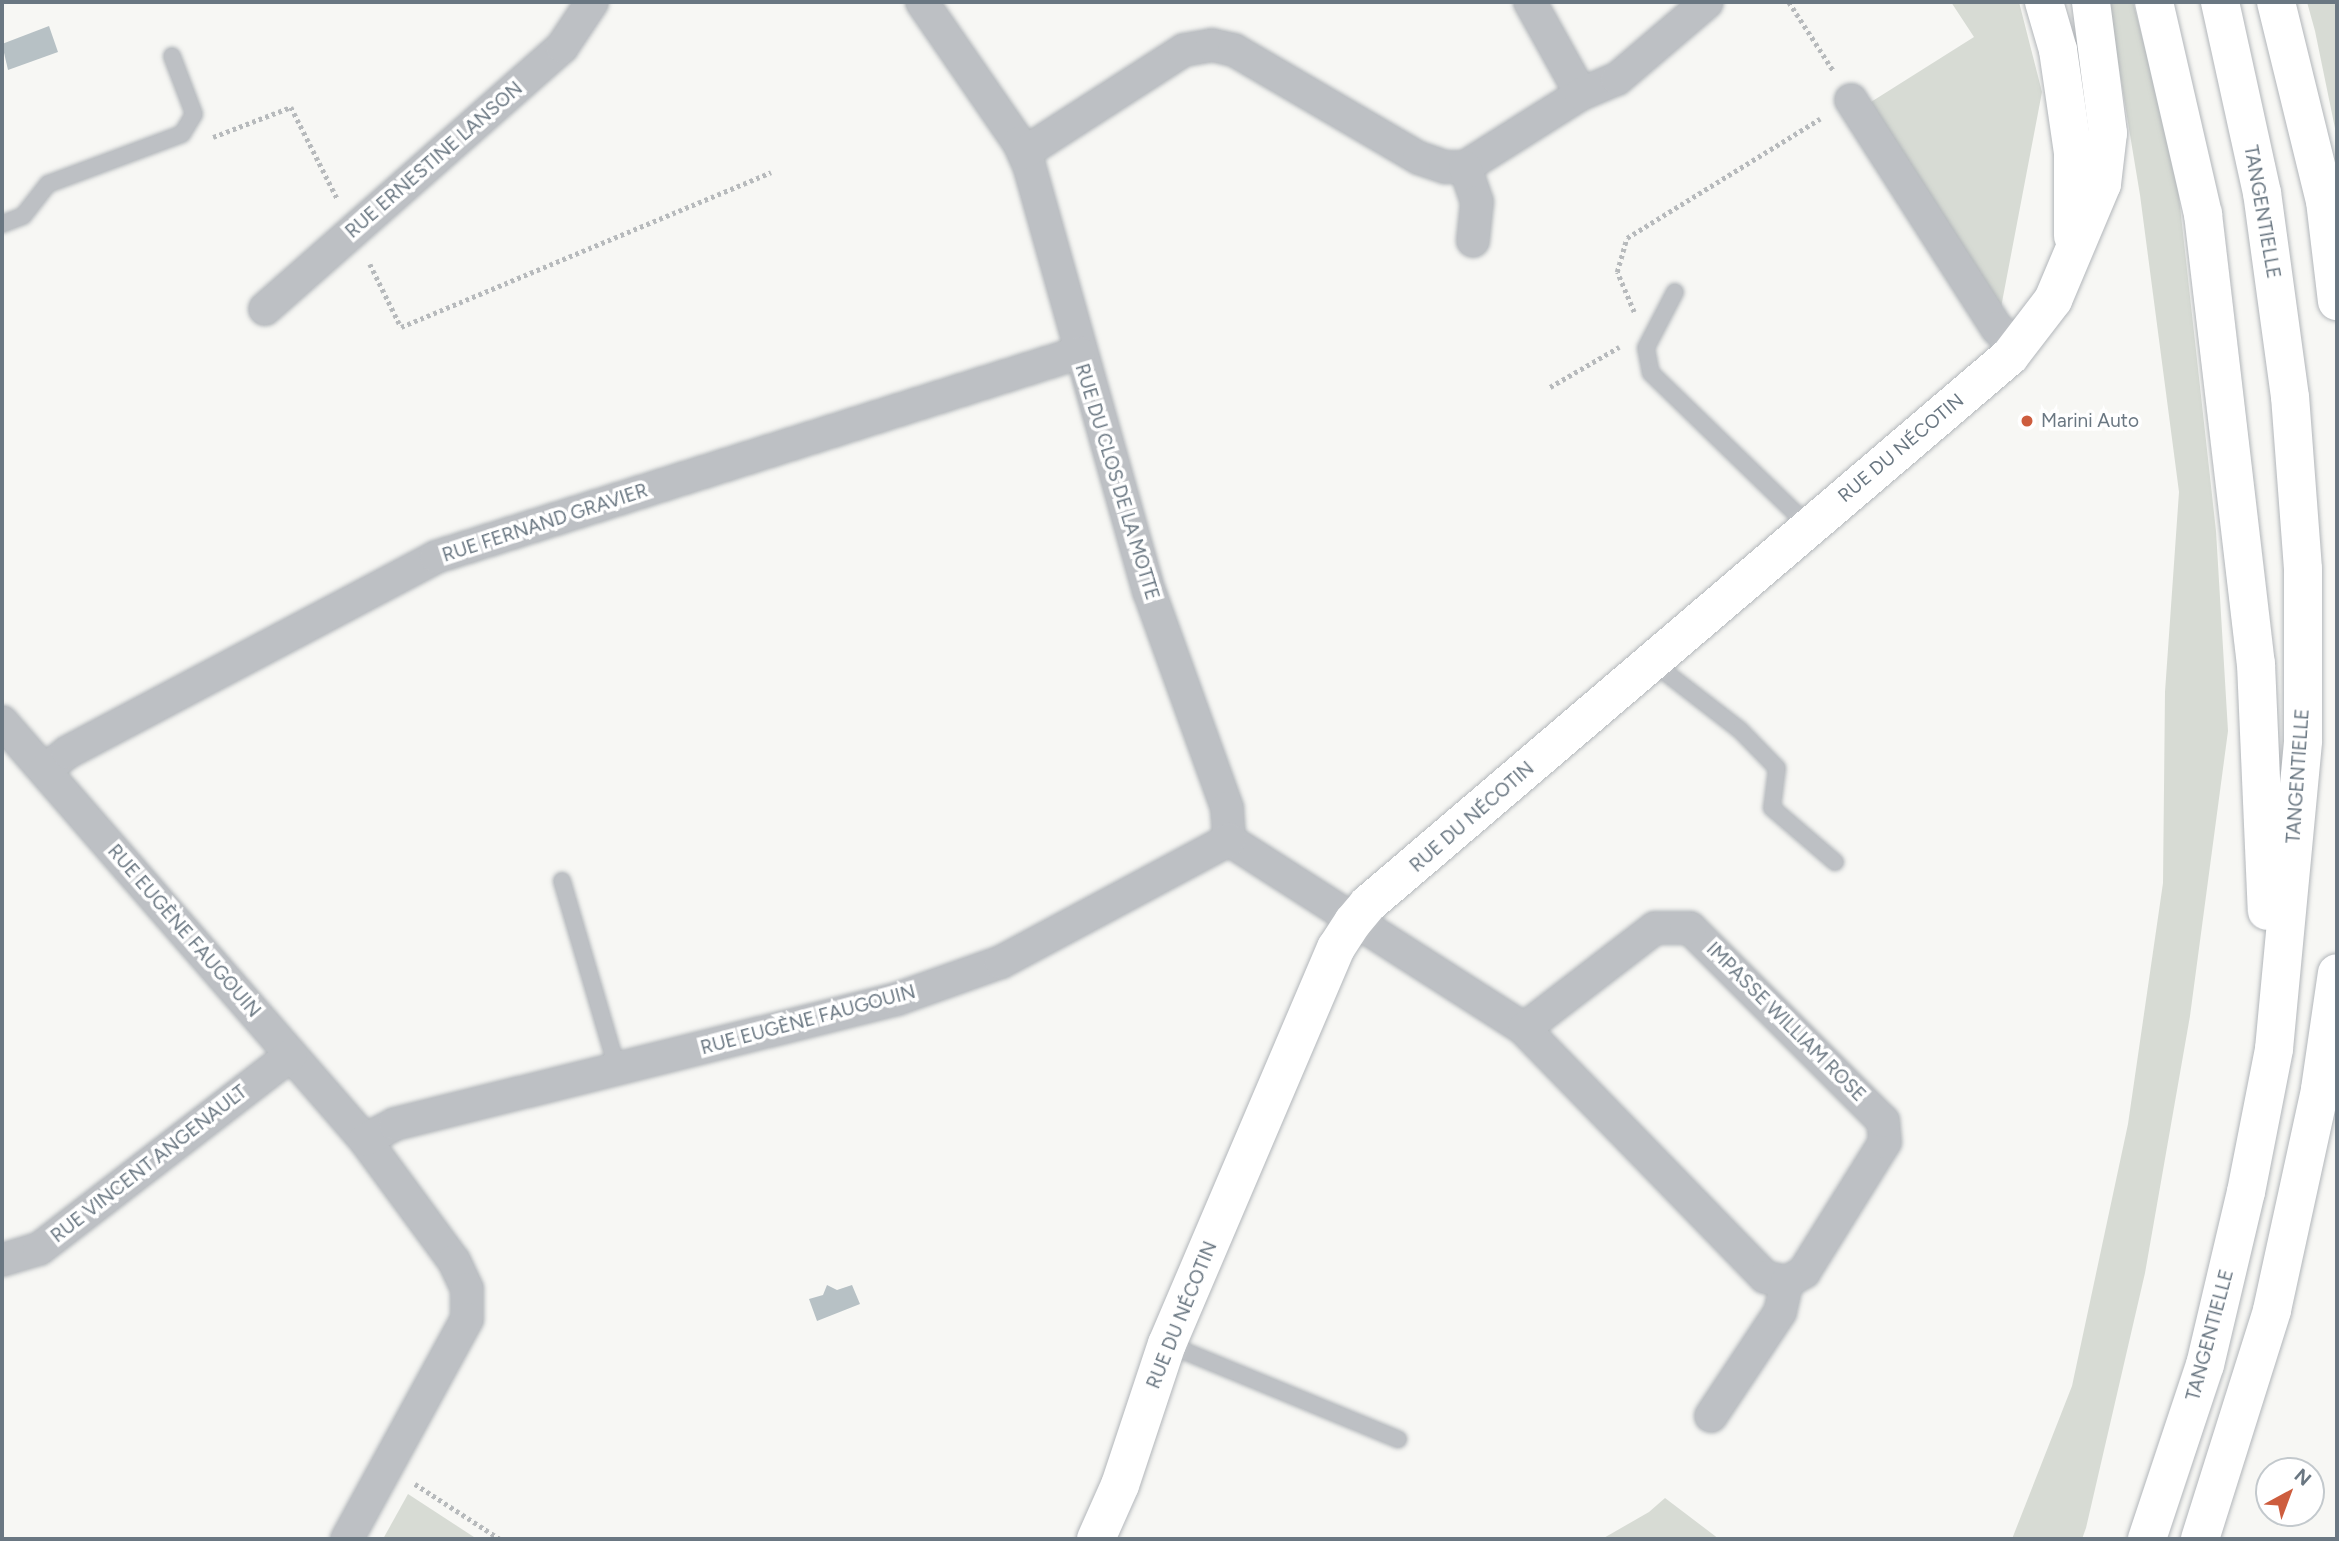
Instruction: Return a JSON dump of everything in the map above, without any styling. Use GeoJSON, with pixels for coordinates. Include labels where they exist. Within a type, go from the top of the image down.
{"type":"FeatureCollection","features":[{"type":"Feature","properties":{"kind":"main road","name":"RUE DU NÉCOTIN"},"geometry":{"type":"LineString","coordinates":[[2044,2],[2057,50],[2073,153],[2073,256]]}},
{"type":"Feature","properties":{"kind":"main road","name":"RUE DU NÉCOTIN"},"geometry":{"type":"LineString","coordinates":[[1096,1539],[1120,1485],[1167,1344],[1336,948],[1353,922],[1368,904],[2015,348],[2053,300],[2102,184],[2108,132],[2091,2]]}},
{"type":"Feature","properties":{"kind":"main road"},"geometry":{"type":"LineString","coordinates":[[2154,2],[2203,214],[2256,664],[2274,1049]]}},
{"type":"Feature","properties":{"kind":"main road","name":"TANGENTIELLE"},"geometry":{"type":"LineString","coordinates":[[2147,1539],[2205,1365],[2246,1192],[2274,1049],[2303,740],[2303,569],[2291,397],[2262,193],[2220,2]]}},
{"type":"Feature","properties":{"kind":"main road"},"geometry":{"type":"LineString","coordinates":[[2276,2],[2325,201],[2337,301]]}},
{"type":"Feature","properties":{"kind":"main road"},"geometry":{"type":"LineString","coordinates":[[2200,1539],[2272,1310],[2320,1089],[2337,973]]}},
{"type":"Feature","properties":{"kind":"street","name":"RUE ERNESTINE LANSON"},"geometry":{"type":"LineString","coordinates":[[265,309],[562,47],[592,2]]}},
{"type":"Feature","properties":{"kind":"street","name":"RUE DU CLOS DE LA MOTTE"},"geometry":{"type":"LineString","coordinates":[[922,2],[1024,153],[1078,353],[1149,591],[1227,808],[1229,840]]}},
{"type":"Feature","properties":{"kind":"street"},"geometry":{"type":"LineString","coordinates":[[1530,2],[1581,94]]}},
{"type":"Feature","properties":{"kind":"street"},"geometry":{"type":"LineString","coordinates":[[1024,153],[1184,50],[1212,45],[1234,50],[1419,158],[1445,167],[1465,167],[1581,94],[1617,79],[1707,2]]}},
{"type":"Feature","properties":{"kind":"street"},"geometry":{"type":"LineString","coordinates":[[1852,100],[1997,328],[2015,348]]}},
{"type":"Feature","properties":{"kind":"street"},"geometry":{"type":"LineString","coordinates":[[1465,167],[1478,202],[1473,241]]}},
{"type":"Feature","properties":{"kind":"street","name":"RUE FERNAND GRAVIER"},"geometry":{"type":"LineString","coordinates":[[45,770],[68,752],[436,557],[1078,353]]}},
{"type":"Feature","properties":{"kind":"street","name":"RUE EUGÈNE FAUGOUIN"},"geometry":{"type":"LineString","coordinates":[[2,722],[365,1140],[454,1261],[467,1289],[467,1319],[347,1539]]}},
{"type":"Feature","properties":{"kind":"street"},"geometry":{"type":"LineString","coordinates":[[1229,840],[1353,922],[1524,1029],[1765,1277],[1787,1282],[1780,1312],[1711,1416]]}},
{"type":"Feature","properties":{"kind":"street","name":"RUE EUGÈNE FAUGOUIN"},"geometry":{"type":"LineString","coordinates":[[365,1140],[395,1124],[897,999],[1001,962],[1229,840]]}},
{"type":"Feature","properties":{"kind":"street","name":"IMPASSE WILLIAM ROSE"},"geometry":{"type":"LineString","coordinates":[[1524,1029],[1655,928],[1690,928],[1700,935],[1883,1121],[1886,1132],[1885,1142],[1804,1272],[1787,1282]]}},
{"type":"Feature","properties":{"kind":"street","name":"RUE VINCENT ANGENAULT"},"geometry":{"type":"LineString","coordinates":[[2,1261],[39,1249],[292,1055]]}},
{"type":"Feature","properties":{"kind":"lane"},"geometry":{"type":"LineString","coordinates":[[2,224],[23,216],[48,184],[182,134],[194,114],[173,56]]}},
{"type":"Feature","properties":{"kind":"lane"},"geometry":{"type":"LineString","coordinates":[[1675,292],[1646,348],[1651,373],[1809,526]]}},
{"type":"Feature","properties":{"kind":"lane"},"geometry":{"type":"LineString","coordinates":[[1652,662],[1740,730],[1777,768],[1772,808],[1835,862]]}},
{"type":"Feature","properties":{"kind":"lane"},"geometry":{"type":"LineString","coordinates":[[562,881],[617,1068]]}},
{"type":"Feature","properties":{"kind":"lane"},"geometry":{"type":"LineString","coordinates":[[1167,1344],[1398,1439]]}},
{"type":"Feature","properties":{"kind":"path"},"geometry":{"type":"LineString","coordinates":[[1636,324],[1617,272],[1627,238],[1852,100],[1789,2]]}},
{"type":"Feature","properties":{"kind":"path"},"geometry":{"type":"LineString","coordinates":[[182,134],[214,137],[290,107],[401,327],[771,172]]}},
{"type":"Feature","properties":{"kind":"path"},"geometry":{"type":"LineString","coordinates":[[1550,387],[1629,341]]}},
{"type":"Feature","properties":{"kind":"path"},"geometry":{"type":"LineString","coordinates":[[405,1479],[500,1539]]}},
{"type":"Feature","properties":{"kind":"shaded area"},"geometry":{"type":"Polygon","coordinates":[[[1951,2],[2019,2],[2042,92],[1999,318],[1863,107],[1974,37],[1951,2]]]}},
{"type":"Feature","properties":{"kind":"shaded area"},"geometry":{"type":"Polygon","coordinates":[[[2108,2],[2133,2],[2175,161],[2216,531],[2228,731],[2190,1016],[2145,1273],[2086,1528],[2082,1539],[2012,1539],[2072,1386],[2128,1124],[2163,883],[2165,692],[2179,492],[2140,195],[2108,2]]]}},
{"type":"Feature","properties":{"kind":"shaded area"},"geometry":{"type":"Polygon","coordinates":[[[2307,2],[2337,2],[2337,138],[2315,31],[2307,2]]]}},
{"type":"Feature","properties":{"kind":"shaded area"},"geometry":{"type":"Polygon","coordinates":[[[49,26],[58,52],[8,70],[2,44],[49,26]]]}},
{"type":"Feature","properties":{"kind":"shaded area"},"geometry":{"type":"Polygon","coordinates":[[[827,1285],[837,1290],[852,1285],[860,1304],[817,1321],[809,1299],[823,1295],[827,1285]]]}},
{"type":"Feature","properties":{"kind":"shaded area"},"geometry":{"type":"Polygon","coordinates":[[[408,1494],[477,1539],[383,1539],[408,1494]]]}},
{"type":"Feature","properties":{"kind":"shaded area"},"geometry":{"type":"Polygon","coordinates":[[[1665,1498],[1719,1539],[1602,1539],[1649,1512],[1665,1498]]]}},
{"type":"Feature","properties":{"kind":"place","name":"Marini Auto"},"geometry":{"type":"Point","coordinates":[2027,421]}}]}
